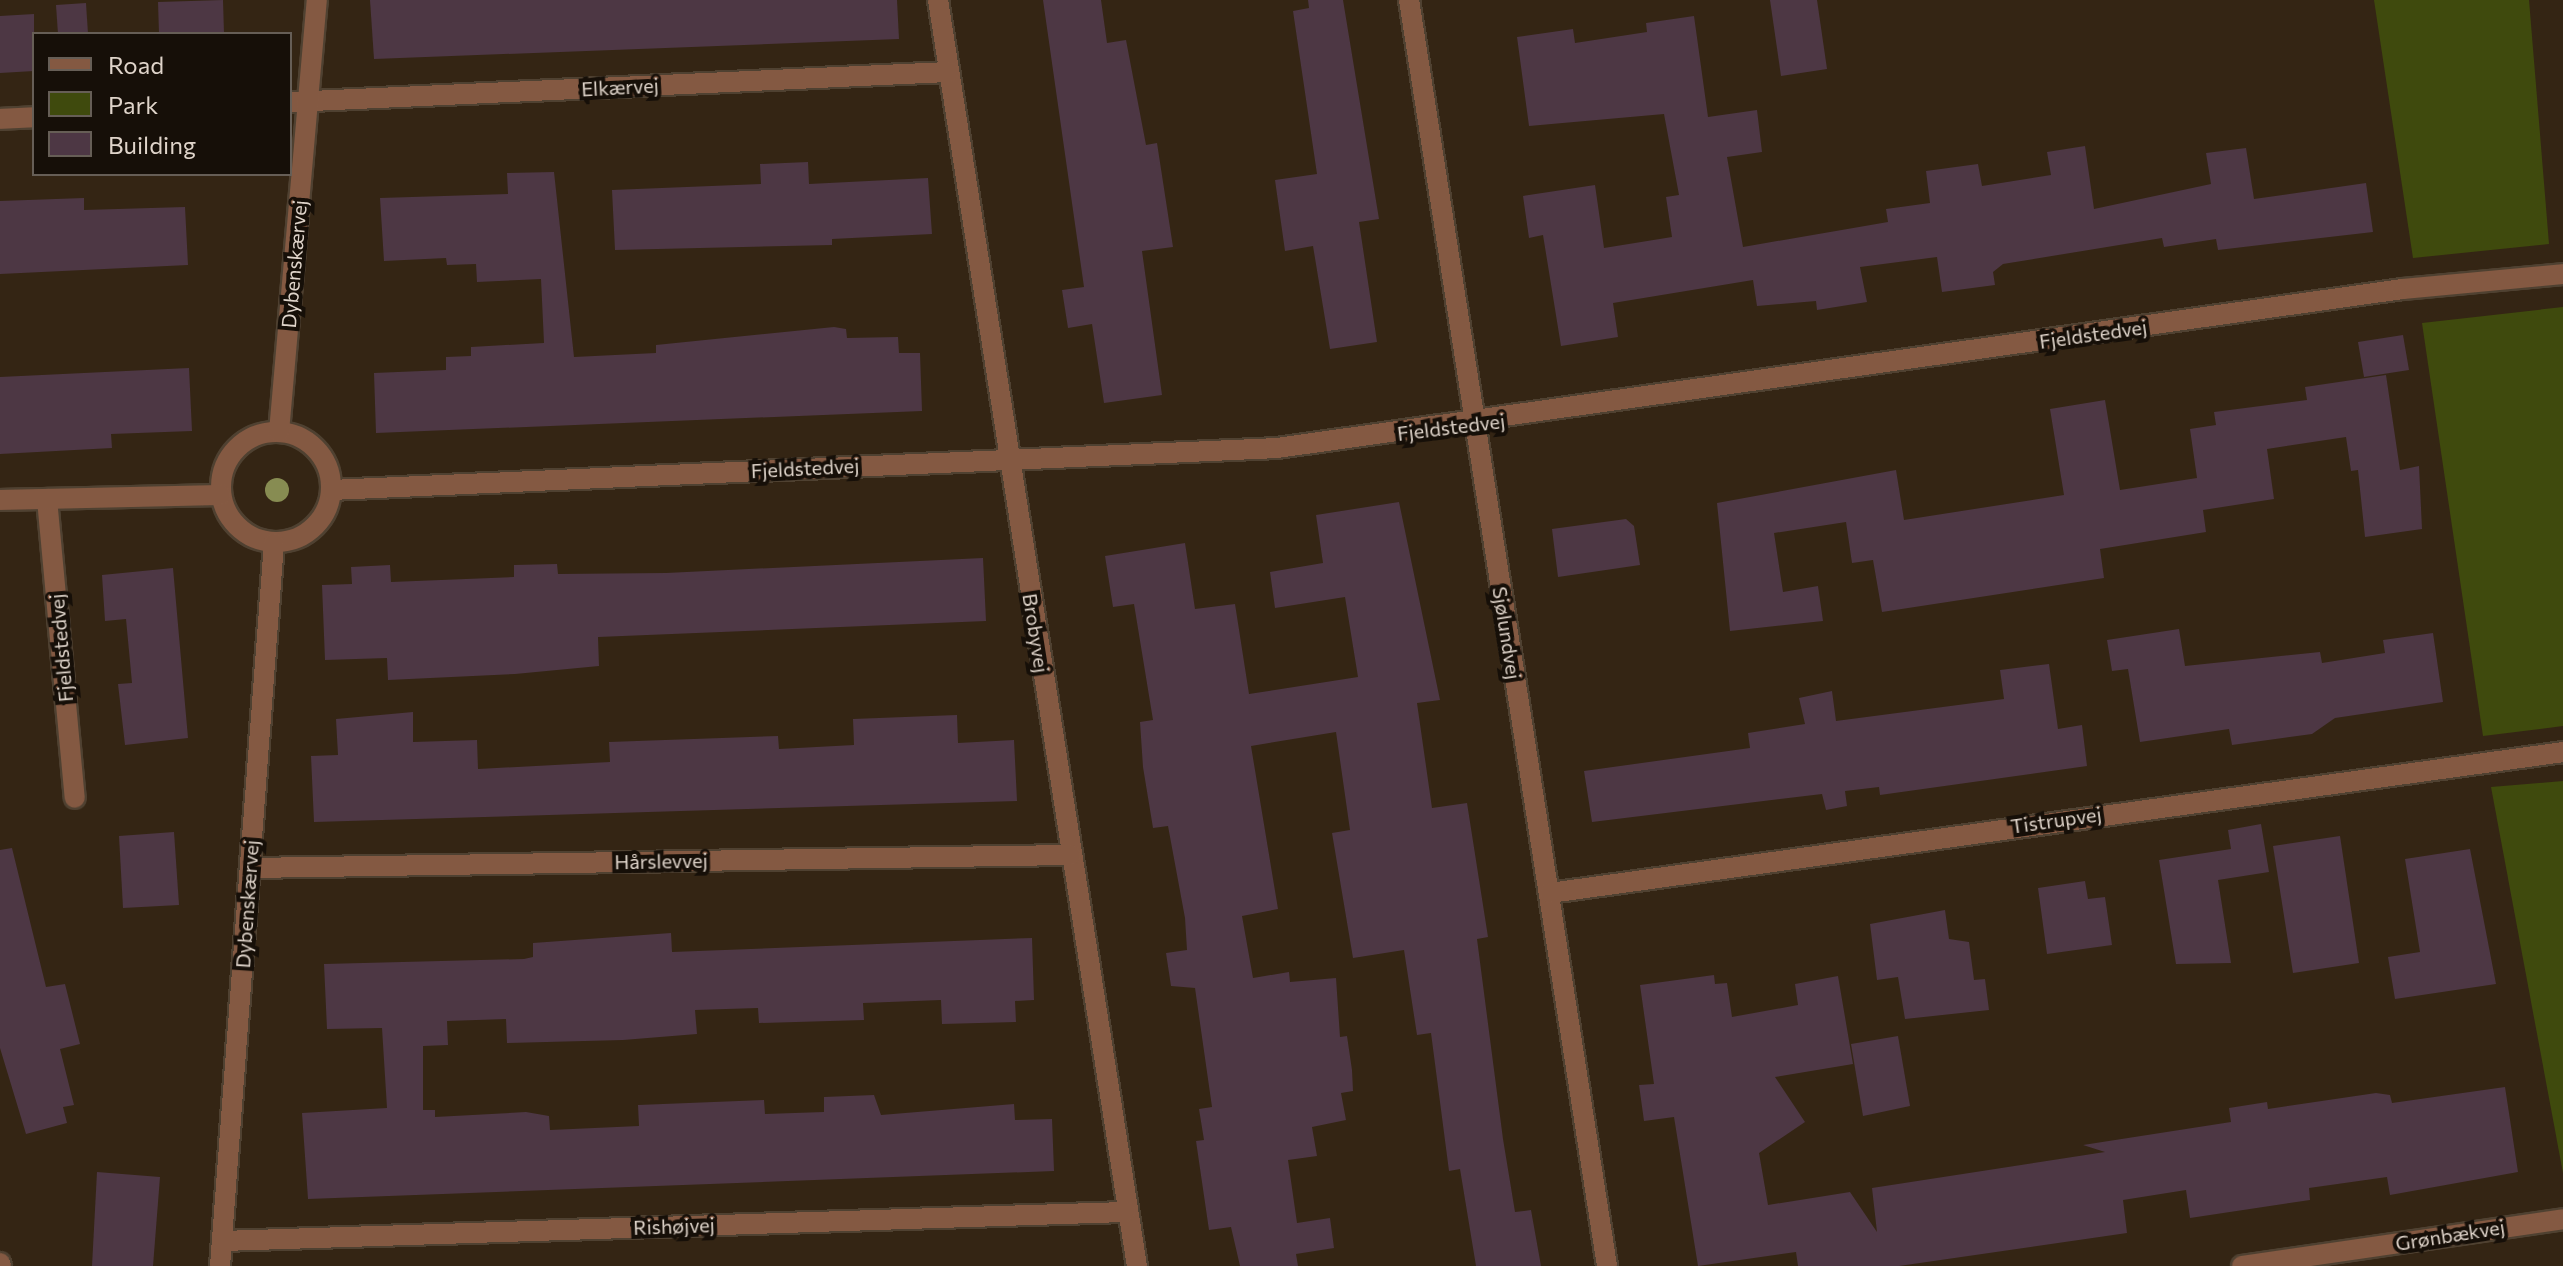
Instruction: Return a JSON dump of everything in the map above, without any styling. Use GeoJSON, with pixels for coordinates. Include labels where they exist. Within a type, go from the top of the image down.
{"type":"FeatureCollection","features":[{"type":"Feature","properties":{"kind":"street","name":"Dybenskærvej"},"geometry":{"type":"LineString","coordinates":[[279,432],[300,101],[317,0]]}},
{"type":"Feature","properties":{"kind":"street","name":"Brobyvej"},"geometry":{"type":"LineString","coordinates":[[938,0],[1126,1212],[1137,1266]]}},
{"type":"Feature","properties":{"kind":"street","name":"Sjølundvej"},"geometry":{"type":"LineString","coordinates":[[1409,0],[1607,1266]]}},
{"type":"Feature","properties":{"kind":"street","name":"Elkærvej"},"geometry":{"type":"LineString","coordinates":[[300,101],[949,72]]}},
{"type":"Feature","properties":{"kind":"street"},"geometry":{"type":"LineString","coordinates":[[0,119],[32,117]]}},
{"type":"Feature","properties":{"kind":"street","name":"Fjeldstedvej"},"geometry":{"type":"LineString","coordinates":[[331,490],[1277,448],[1474,425],[2387,291],[2563,274]]}},
{"type":"Feature","properties":{"kind":"street"},"geometry":{"type":"LineString","coordinates":[[279,432],[317,450],[331,490],[307,534],[274,543],[239,529],[221,495],[232,454],[253,437],[279,432]]}},
{"type":"Feature","properties":{"kind":"street"},"geometry":{"type":"LineString","coordinates":[[0,500],[221,495]]}},
{"type":"Feature","properties":{"kind":"street","name":"Fjeldstedvej"},"geometry":{"type":"LineString","coordinates":[[47,499],[75,798]]}},
{"type":"Feature","properties":{"kind":"street","name":"Dybenskærvej"},"geometry":{"type":"LineString","coordinates":[[220,1266],[274,543]]}},
{"type":"Feature","properties":{"kind":"street","name":"Tistrupvej"},"geometry":{"type":"LineString","coordinates":[[1550,893],[2563,752]]}},
{"type":"Feature","properties":{"kind":"street","name":"Hårslevvej"},"geometry":{"type":"LineString","coordinates":[[250,868],[1071,855]]}},
{"type":"Feature","properties":{"kind":"street","name":"Rishøjvej"},"geometry":{"type":"LineString","coordinates":[[222,1241],[1126,1212]]}},
{"type":"Feature","properties":{"kind":"street","name":"Grønbækvej"},"geometry":{"type":"LineString","coordinates":[[2242,1266],[2563,1219]]}},
{"type":"Feature","properties":{"kind":"green space"},"geometry":{"type":"Polygon","coordinates":[[[2374,0],[2529,0],[2549,244],[2413,258],[2374,0]]]}},
{"type":"Feature","properties":{"kind":"green space"},"geometry":{"type":"Polygon","coordinates":[[[2563,307],[2563,726],[2483,736],[2422,323],[2563,307]]]}},
{"type":"Feature","properties":{"kind":"green space"},"geometry":{"type":"Polygon","coordinates":[[[2563,781],[2563,1173],[2491,787],[2563,781]]]}},
{"type":"Feature","properties":{"kind":"building"},"geometry":{"type":"Polygon","coordinates":[[[223,0],[224,32],[159,32],[158,2],[223,0]]]}},
{"type":"Feature","properties":{"kind":"building"},"geometry":{"type":"Polygon","coordinates":[[[370,0],[897,0],[899,39],[374,59],[370,0]]]}},
{"type":"Feature","properties":{"kind":"building"},"geometry":{"type":"Polygon","coordinates":[[[1043,0],[1101,0],[1107,43],[1126,40],[1146,145],[1157,143],[1173,247],[1142,251],[1162,395],[1104,403],[1092,324],[1068,328],[1062,290],[1084,287],[1043,0]]]}},
{"type":"Feature","properties":{"kind":"building"},"geometry":{"type":"Polygon","coordinates":[[[1308,0],[1343,0],[1379,219],[1359,222],[1377,342],[1330,349],[1313,246],[1285,251],[1275,180],[1317,174],[1293,11],[1309,8],[1308,0]]]}},
{"type":"Feature","properties":{"kind":"building"},"geometry":{"type":"Polygon","coordinates":[[[1770,0],[1817,0],[1827,69],[1781,76],[1770,0]]]}},
{"type":"Feature","properties":{"kind":"building"},"geometry":{"type":"Polygon","coordinates":[[[86,3],[88,32],[58,32],[56,5],[86,3]]]}},
{"type":"Feature","properties":{"kind":"building"},"geometry":{"type":"Polygon","coordinates":[[[34,14],[32,71],[0,73],[0,16],[34,14]]]}},
{"type":"Feature","properties":{"kind":"building"},"geometry":{"type":"Polygon","coordinates":[[[1694,16],[1708,117],[1757,110],[1762,152],[1727,157],[1743,247],[1888,222],[1886,209],[1930,203],[1926,171],[1978,164],[1982,186],[2051,175],[2047,152],[2085,146],[2094,209],[2211,184],[2206,153],[2246,148],[2254,199],[2366,183],[2373,232],[2218,250],[2216,239],[2164,247],[2162,238],[2003,264],[1993,272],[1995,285],[1942,292],[1937,257],[1860,267],[1867,302],[1817,310],[1816,301],[1757,306],[1753,280],[1613,303],[1618,337],[1561,346],[1543,235],[1529,238],[1523,196],[1595,185],[1604,248],[1672,237],[1666,197],[1679,195],[1664,114],[1529,126],[1517,37],[1573,29],[1575,43],[1647,32],[1646,23],[1694,16]]]}},
{"type":"Feature","properties":{"kind":"building"},"geometry":{"type":"Polygon","coordinates":[[[808,162],[809,184],[928,178],[932,234],[832,239],[832,245],[615,250],[612,190],[761,184],[760,164],[808,162]]]}},
{"type":"Feature","properties":{"kind":"building"},"geometry":{"type":"Polygon","coordinates":[[[554,172],[574,357],[656,353],[656,345],[834,327],[846,329],[847,338],[898,337],[899,353],[920,353],[922,411],[376,433],[374,373],[446,370],[446,357],[471,356],[471,347],[544,343],[541,279],[477,282],[476,264],[447,265],[446,258],[384,261],[380,198],[508,194],[507,173],[554,172]]]}},
{"type":"Feature","properties":{"kind":"building"},"geometry":{"type":"Polygon","coordinates":[[[84,198],[84,210],[185,207],[188,265],[0,274],[0,201],[84,198]]]}},
{"type":"Feature","properties":{"kind":"building"},"geometry":{"type":"Polygon","coordinates":[[[2403,335],[2409,370],[2364,377],[2358,342],[2403,335]]]}},
{"type":"Feature","properties":{"kind":"building"},"geometry":{"type":"Polygon","coordinates":[[[189,368],[192,431],[111,434],[112,448],[0,454],[0,377],[189,368]]]}},
{"type":"Feature","properties":{"kind":"building"},"geometry":{"type":"Polygon","coordinates":[[[2386,375],[2400,470],[2419,466],[2422,529],[2365,537],[2358,470],[2351,471],[2346,437],[2267,449],[2274,499],[2203,510],[2206,532],[2100,549],[2104,578],[1882,612],[1873,560],[1852,563],[1846,522],[1774,533],[1783,592],[1818,586],[1823,621],[1730,631],[1717,503],[1896,470],[1904,520],[2064,495],[2050,409],[2105,400],[2120,490],[2197,478],[2190,429],[2216,425],[2214,412],[2307,400],[2305,387],[2386,375]]]}},
{"type":"Feature","properties":{"kind":"building"},"geometry":{"type":"Polygon","coordinates":[[[1399,502],[1440,700],[1417,703],[1432,808],[1467,803],[1488,937],[1477,939],[1503,1139],[1515,1212],[1531,1210],[1541,1266],[1476,1266],[1460,1169],[1449,1171],[1431,1033],[1417,1035],[1404,950],[1353,958],[1332,833],[1350,830],[1336,732],[1251,746],[1278,909],[1242,916],[1253,978],[1289,972],[1290,982],[1336,978],[1340,1037],[1347,1036],[1352,1070],[1353,1091],[1341,1093],[1346,1120],[1312,1127],[1317,1156],[1288,1160],[1297,1223],[1330,1218],[1334,1248],[1296,1254],[1298,1266],[1240,1266],[1231,1227],[1209,1230],[1196,1141],[1204,1140],[1199,1109],[1212,1107],[1195,988],[1171,986],[1166,953],[1187,950],[1185,918],[1168,826],[1153,828],[1143,767],[1140,722],[1153,720],[1134,604],[1113,607],[1105,556],[1185,543],[1195,609],[1235,604],[1249,694],[1358,677],[1345,597],[1275,608],[1270,572],[1323,563],[1316,515],[1399,502]]]}},
{"type":"Feature","properties":{"kind":"building"},"geometry":{"type":"Polygon","coordinates":[[[1626,519],[1634,526],[1640,565],[1558,577],[1552,529],[1626,519]]]}},
{"type":"Feature","properties":{"kind":"building"},"geometry":{"type":"Polygon","coordinates":[[[983,558],[986,621],[598,637],[599,666],[515,674],[388,680],[387,658],[325,660],[322,585],[352,584],[351,567],[390,565],[391,582],[514,577],[514,565],[557,564],[558,574],[666,573],[983,558]]]}},
{"type":"Feature","properties":{"kind":"building"},"geometry":{"type":"Polygon","coordinates":[[[173,568],[188,738],[125,745],[118,684],[132,683],[126,619],[105,621],[102,575],[173,568]]]}},
{"type":"Feature","properties":{"kind":"building"},"geometry":{"type":"Polygon","coordinates":[[[2179,629],[2185,666],[2320,652],[2322,663],[2385,653],[2383,640],[2433,633],[2443,702],[2335,718],[2312,734],[2232,745],[2229,729],[2140,742],[2128,669],[2112,671],[2107,640],[2179,629]]]}},
{"type":"Feature","properties":{"kind":"building"},"geometry":{"type":"Polygon","coordinates":[[[2049,664],[2058,729],[2082,725],[2087,766],[1880,795],[1879,787],[1845,791],[1847,806],[1826,810],[1822,794],[1592,822],[1584,771],[1750,748],[1748,733],[1805,724],[1799,698],[1832,691],[1836,721],[2004,699],[2000,670],[2049,664]]]}},
{"type":"Feature","properties":{"kind":"building"},"geometry":{"type":"Polygon","coordinates":[[[413,712],[413,742],[477,740],[478,769],[610,762],[609,742],[778,736],[779,749],[854,745],[853,719],[957,715],[958,743],[1014,740],[1017,801],[314,822],[311,756],[338,755],[336,719],[413,712]]]}},
{"type":"Feature","properties":{"kind":"building"},"geometry":{"type":"Polygon","coordinates":[[[2261,824],[2269,872],[2218,880],[2231,963],[2176,964],[2159,860],[2231,849],[2228,830],[2261,824]]]}},
{"type":"Feature","properties":{"kind":"building"},"geometry":{"type":"Polygon","coordinates":[[[174,832],[179,905],[123,908],[119,836],[174,832]]]}},
{"type":"Feature","properties":{"kind":"building"},"geometry":{"type":"Polygon","coordinates":[[[2340,836],[2359,963],[2293,973],[2273,846],[2340,836]]]}},
{"type":"Feature","properties":{"kind":"building"},"geometry":{"type":"Polygon","coordinates":[[[12,848],[46,987],[65,984],[80,1044],[60,1049],[74,1105],[63,1107],[67,1123],[26,1134],[0,1048],[0,850],[12,848]]]}},
{"type":"Feature","properties":{"kind":"building"},"geometry":{"type":"Polygon","coordinates":[[[2470,849],[2496,984],[2395,999],[2388,957],[2420,952],[2405,859],[2470,849]]]}},
{"type":"Feature","properties":{"kind":"building"},"geometry":{"type":"Polygon","coordinates":[[[2085,881],[2088,899],[2105,897],[2112,945],[2047,954],[2038,888],[2085,881]]]}},
{"type":"Feature","properties":{"kind":"building"},"geometry":{"type":"Polygon","coordinates":[[[1945,910],[1949,939],[1969,942],[1974,980],[1985,979],[1989,1010],[1905,1019],[1898,977],[1877,980],[1870,924],[1945,910]]]}},
{"type":"Feature","properties":{"kind":"building"},"geometry":{"type":"Polygon","coordinates":[[[671,933],[672,952],[1032,938],[1034,1000],[1015,1001],[1016,1022],[942,1024],[941,1000],[863,1003],[864,1020],[759,1023],[758,1008],[695,1010],[697,1034],[623,1040],[507,1043],[506,1019],[447,1021],[448,1045],[423,1046],[423,1110],[435,1110],[435,1117],[526,1112],[549,1116],[550,1130],[639,1126],[638,1105],[764,1100],[765,1114],[824,1112],[824,1097],[874,1095],[881,1115],[1014,1104],[1015,1120],[1052,1119],[1054,1171],[308,1199],[302,1113],[387,1108],[382,1028],[327,1029],[324,964],[524,959],[533,957],[533,943],[671,933]]]}},
{"type":"Feature","properties":{"kind":"building"},"geometry":{"type":"Polygon","coordinates":[[[1714,975],[1715,984],[1727,983],[1732,1017],[1798,1005],[1795,984],[1838,976],[1853,1064],[1775,1077],[1805,1122],[1759,1153],[1768,1205],[1850,1192],[1877,1232],[1872,1188],[2105,1152],[2083,1145],[2231,1122],[2229,1108],[2267,1102],[2268,1109],[2376,1093],[2390,1095],[2392,1103],[2505,1087],[2518,1172],[2390,1195],[2387,1177],[2309,1188],[2310,1200],[2190,1218],[2186,1190],[2123,1200],[2127,1233],[1899,1266],[1798,1266],[1796,1252],[1698,1266],[1674,1117],[1644,1121],[1639,1085],[1654,1084],[1640,985],[1714,975]]]}},
{"type":"Feature","properties":{"kind":"building"},"geometry":{"type":"Polygon","coordinates":[[[1898,1036],[1910,1106],[1863,1116],[1851,1044],[1898,1036]]]}},
{"type":"Feature","properties":{"kind":"building"},"geometry":{"type":"Polygon","coordinates":[[[97,1172],[160,1177],[153,1266],[92,1266],[97,1172]]]}}]}
